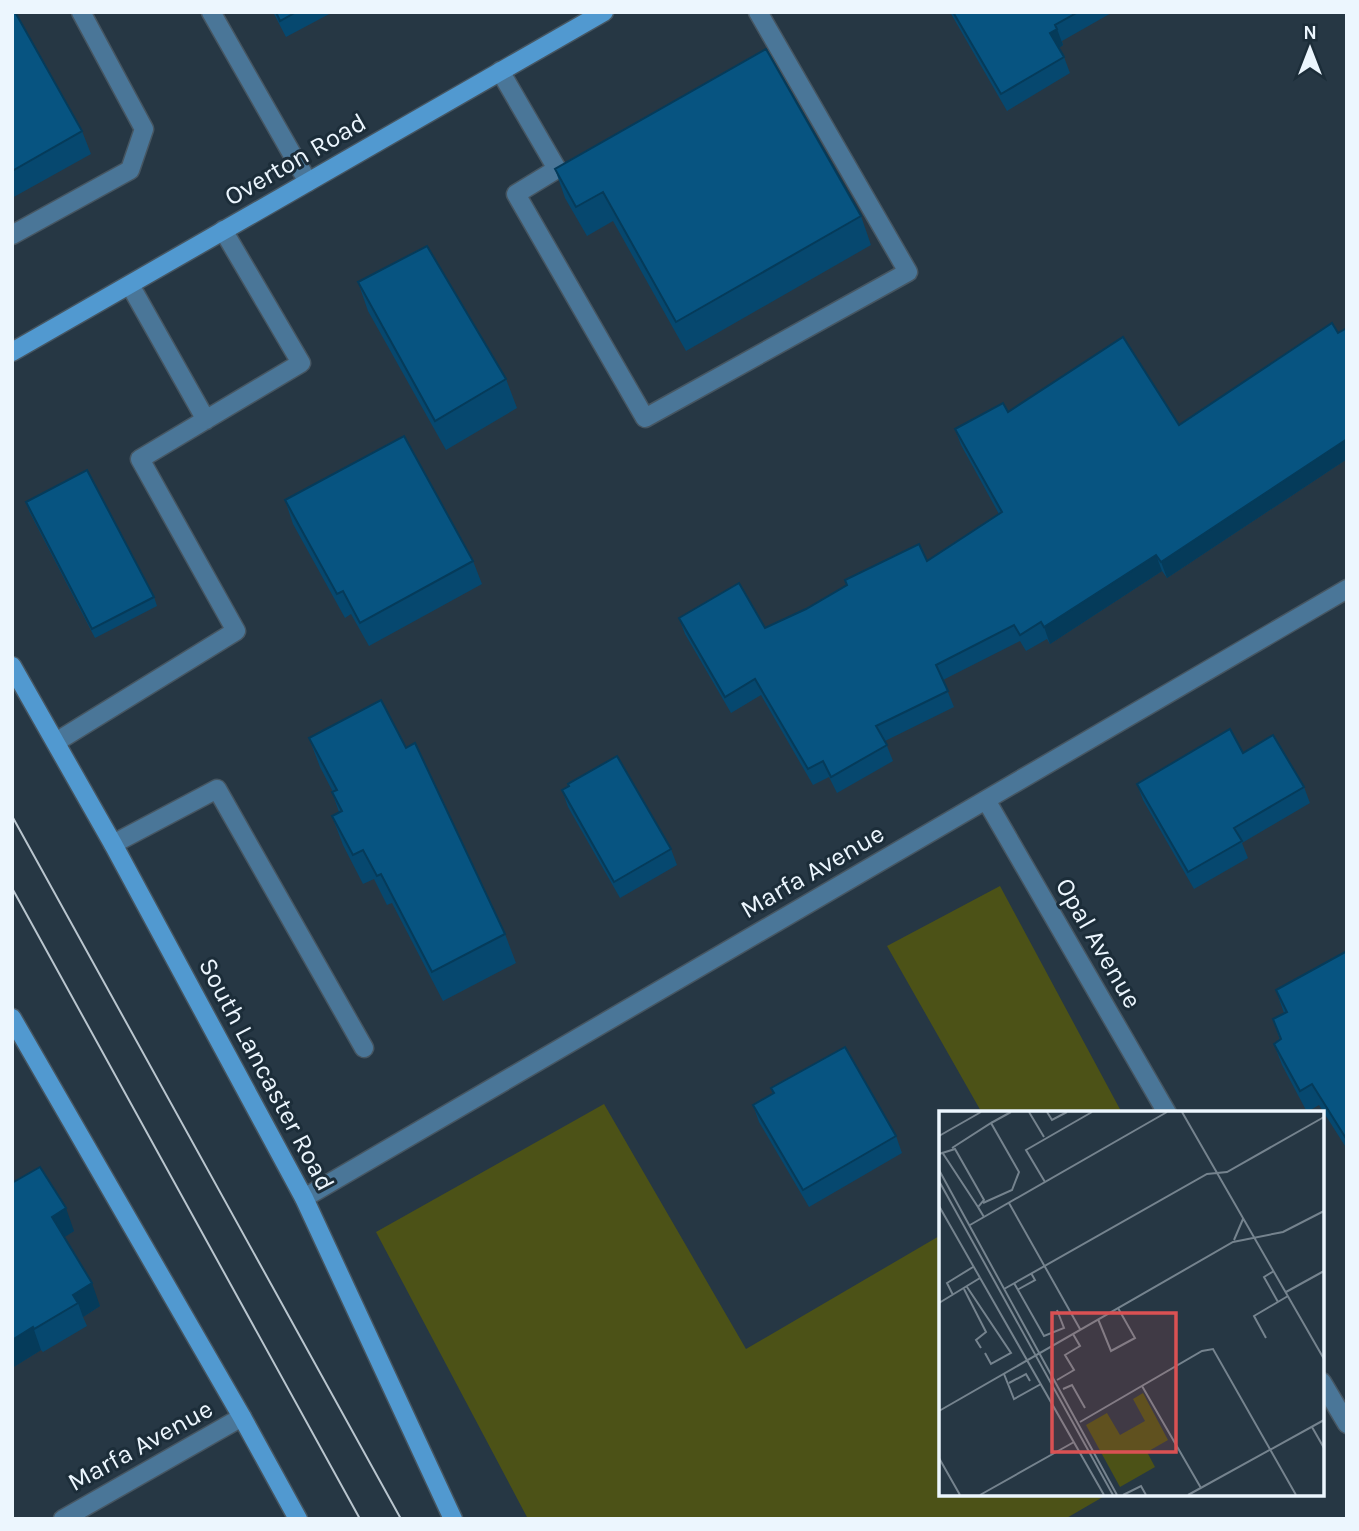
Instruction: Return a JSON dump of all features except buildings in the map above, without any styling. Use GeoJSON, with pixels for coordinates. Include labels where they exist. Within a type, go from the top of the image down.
{"type":"FeatureCollection","features":[{"type":"Feature","properties":{"kind":"main road","name":"Overton Road"},"geometry":{"type":"LineString","coordinates":[[12,352],[604,12]]}},
{"type":"Feature","properties":{"kind":"main road","name":"South Lancaster Road"},"geometry":{"type":"LineString","coordinates":[[12,666],[113,844],[304,1198],[453,1519]]}},
{"type":"Feature","properties":{"kind":"main road"},"geometry":{"type":"LineString","coordinates":[[12,1018],[243,1417],[298,1519]]}},
{"type":"Feature","properties":{"kind":"street"},"geometry":{"type":"LineString","coordinates":[[12,235],[130,170],[144,129],[80,12]]}},
{"type":"Feature","properties":{"kind":"street"},"geometry":{"type":"LineString","coordinates":[[211,12],[309,181]]}},
{"type":"Feature","properties":{"kind":"street"},"geometry":{"type":"LineString","coordinates":[[500,71],[556,169],[516,194],[645,418],[908,272],[758,12]]}},
{"type":"Feature","properties":{"kind":"street"},"geometry":{"type":"LineString","coordinates":[[56,742],[236,631],[140,459],[301,363],[223,230]]}},
{"type":"Feature","properties":{"kind":"street"},"geometry":{"type":"LineString","coordinates":[[130,285],[206,420]]}},
{"type":"Feature","properties":{"kind":"street","name":"Marfa Avenue"},"geometry":{"type":"LineString","coordinates":[[304,1198],[1347,589]]}},
{"type":"Feature","properties":{"kind":"street"},"geometry":{"type":"LineString","coordinates":[[113,844],[217,789],[364,1048]]}},
{"type":"Feature","properties":{"kind":"street","name":"Opal Avenue"},"geometry":{"type":"LineString","coordinates":[[986,800],[1166,1111]]}},
{"type":"Feature","properties":{"kind":"street"},"geometry":{"type":"LineString","coordinates":[[1324,1385],[1347,1424]]}},
{"type":"Feature","properties":{"kind":"street","name":"Marfa Avenue"},"geometry":{"type":"LineString","coordinates":[[62,1519],[243,1417]]}},
{"type":"Feature","properties":{"kind":"green space"},"geometry":{"type":"Polygon","coordinates":[[[1000,886],[1121,1111],[981,1111],[887,946],[1000,886]]]}},
{"type":"Feature","properties":{"kind":"green space"},"geometry":{"type":"Polygon","coordinates":[[[604,1104],[746,1349],[939,1236],[939,1496],[1105,1496],[1065,1519],[528,1519],[376,1232],[604,1104]]]}},
{"type":"Feature","properties":{"kind":"tram line"},"geometry":{"type":"LineString","coordinates":[[12,816],[401,1519]]}},
{"type":"Feature","properties":{"kind":"tram line"},"geometry":{"type":"LineString","coordinates":[[12,888],[360,1519]]}}]}
